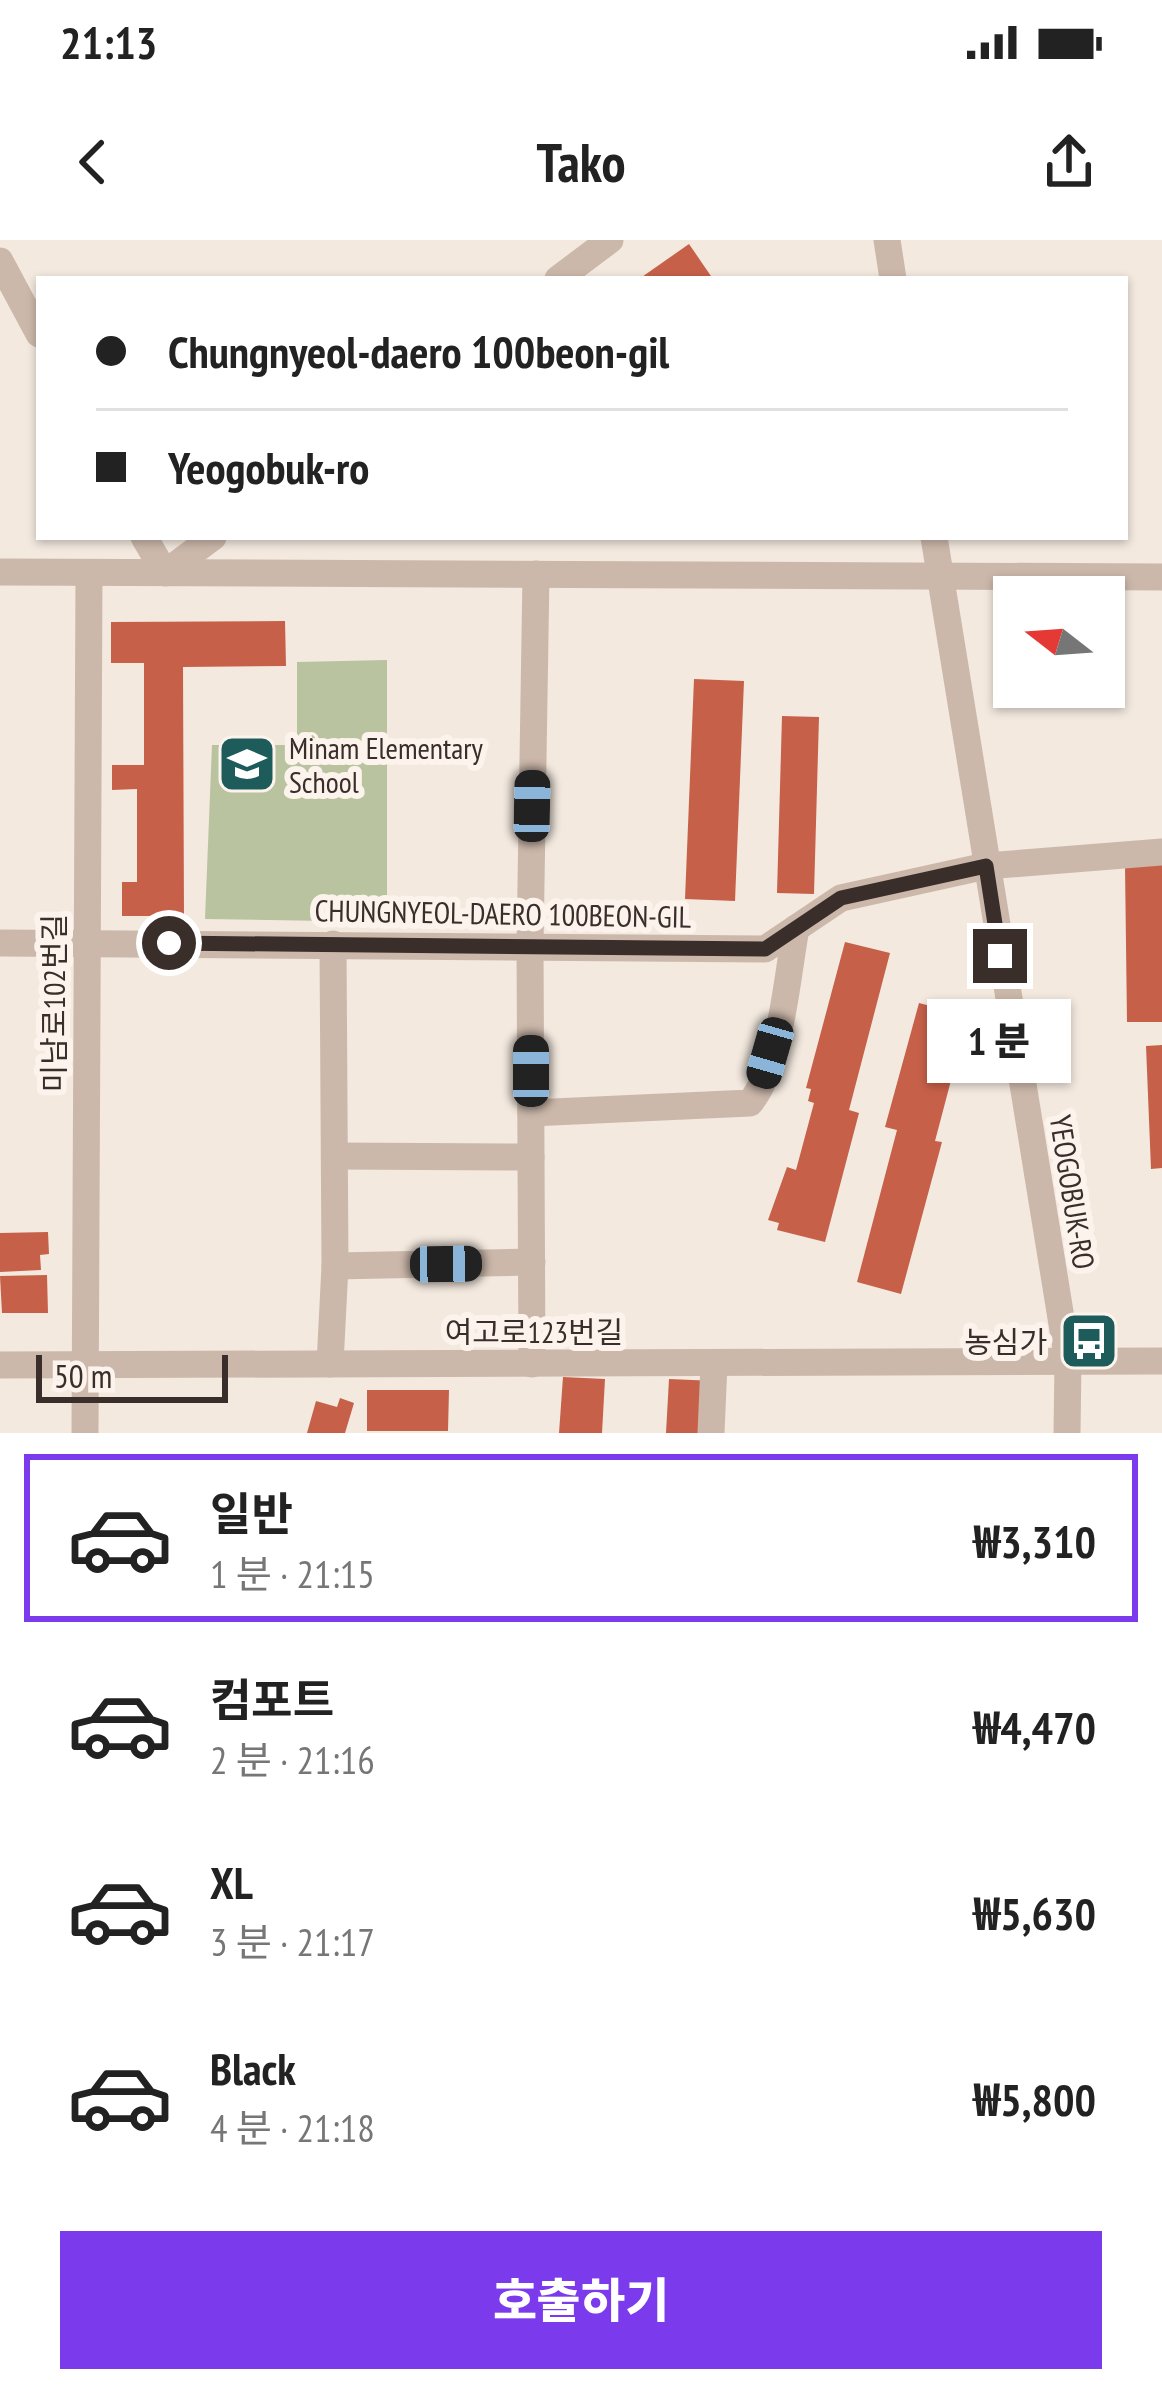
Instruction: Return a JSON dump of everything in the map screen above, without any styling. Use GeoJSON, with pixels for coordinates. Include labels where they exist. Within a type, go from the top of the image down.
{"type":"FeatureCollection","features":[{"type":"Feature","properties":{"kind":"street"},"geometry":{"type":"LineString","coordinates":[[562,276],[610,240]]}},
{"type":"Feature","properties":{"kind":"street"},"geometry":{"type":"LineString","coordinates":[[887,240],[893,276]]}},
{"type":"Feature","properties":{"kind":"street"},"geometry":{"type":"LineString","coordinates":[[0,261],[36,328]]}},
{"type":"Feature","properties":{"kind":"street"},"geometry":{"type":"LineString","coordinates":[[146,540],[165,573]]}},
{"type":"Feature","properties":{"kind":"street"},"geometry":{"type":"LineString","coordinates":[[165,573],[209,540]]}},
{"type":"Feature","properties":{"kind":"street","name":"YEOGOBUK-RO"},"geometry":{"type":"LineString","coordinates":[[934,540],[1068,1361],[1067,1433]]}},
{"type":"Feature","properties":{"kind":"street"},"geometry":{"type":"LineString","coordinates":[[0,572],[1162,577]]}},
{"type":"Feature","properties":{"kind":"street","name":"미남로102번길"},"geometry":{"type":"LineString","coordinates":[[85,1433],[89,572]]}},
{"type":"Feature","properties":{"kind":"street"},"geometry":{"type":"LineString","coordinates":[[532,1364],[530,946],[536,574]]}},
{"type":"Feature","properties":{"kind":"street","name":"CHUNGNYEOL-DAERO 100BEON-GIL"},"geometry":{"type":"LineString","coordinates":[[0,943],[765,949],[841,898],[986,866],[1162,852]]}},
{"type":"Feature","properties":{"kind":"street"},"geometry":{"type":"LineString","coordinates":[[531,1113],[750,1103],[760,1091],[781,1015],[796,928]]}},
{"type":"Feature","properties":{"kind":"street"},"geometry":{"type":"LineString","coordinates":[[329,1364],[335,1266],[333,944]]}},
{"type":"Feature","properties":{"kind":"street"},"geometry":{"type":"LineString","coordinates":[[335,1156],[532,1157]]}},
{"type":"Feature","properties":{"kind":"street"},"geometry":{"type":"LineString","coordinates":[[335,1266],[532,1262]]}},
{"type":"Feature","properties":{"kind":"street","name":"여고로123번길"},"geometry":{"type":"LineString","coordinates":[[0,1365],[1162,1361]]}},
{"type":"Feature","properties":{"kind":"street"},"geometry":{"type":"LineString","coordinates":[[711,1433],[714,1364]]}},
{"type":"Feature","properties":{"kind":"green space"},"geometry":{"type":"Polygon","coordinates":[[[387,660],[387,922],[205,919],[212,745],[297,745],[297,662],[387,660]]]}},
{"type":"Feature","properties":{"kind":"building"},"geometry":{"type":"Polygon","coordinates":[[[689,244],[711,276],[643,276],[689,244]]]}},
{"type":"Feature","properties":{"kind":"building"},"geometry":{"type":"Polygon","coordinates":[[[285,621],[286,666],[183,667],[184,916],[122,916],[122,882],[137,882],[137,789],[112,790],[112,765],[144,765],[144,663],[111,663],[111,622],[285,621]]]}},
{"type":"Feature","properties":{"kind":"building"},"geometry":{"type":"Polygon","coordinates":[[[694,679],[744,681],[735,901],[685,899],[694,679]]]}},
{"type":"Feature","properties":{"kind":"building"},"geometry":{"type":"Polygon","coordinates":[[[782,716],[819,717],[814,894],[777,893],[782,716]]]}},
{"type":"Feature","properties":{"kind":"building"},"geometry":{"type":"Polygon","coordinates":[[[1125,865],[1162,865],[1162,1022],[1127,1022],[1125,865]]]}},
{"type":"Feature","properties":{"kind":"building"},"geometry":{"type":"Polygon","coordinates":[[[845,942],[890,953],[849,1110],[859,1113],[825,1242],[777,1230],[779,1223],[768,1220],[787,1167],[796,1170],[814,1103],[808,1101],[811,1089],[806,1088],[845,942]]]}},
{"type":"Feature","properties":{"kind":"building"},"geometry":{"type":"Polygon","coordinates":[[[919,1003],[968,1016],[935,1141],[942,1142],[901,1294],[857,1282],[897,1130],[885,1127],[919,1003]]]}},
{"type":"Feature","properties":{"kind":"building"},"geometry":{"type":"Polygon","coordinates":[[[1162,1045],[1162,1168],[1151,1169],[1146,1046],[1162,1045]]]}},
{"type":"Feature","properties":{"kind":"building"},"geometry":{"type":"Polygon","coordinates":[[[48,1232],[49,1254],[40,1255],[41,1270],[0,1272],[0,1233],[48,1232]]]}},
{"type":"Feature","properties":{"kind":"building"},"geometry":{"type":"Polygon","coordinates":[[[47,1275],[48,1313],[2,1313],[0,1276],[47,1275]]]}},
{"type":"Feature","properties":{"kind":"building"},"geometry":{"type":"Polygon","coordinates":[[[563,1377],[605,1379],[602,1433],[559,1433],[563,1377]]]}},
{"type":"Feature","properties":{"kind":"building"},"geometry":{"type":"Polygon","coordinates":[[[669,1379],[716,1381],[713,1433],[666,1433],[669,1379]]]}},
{"type":"Feature","properties":{"kind":"building"},"geometry":{"type":"Polygon","coordinates":[[[367,1390],[449,1390],[448,1431],[367,1431],[367,1390]]]}},
{"type":"Feature","properties":{"kind":"building"},"geometry":{"type":"Polygon","coordinates":[[[340,1398],[354,1403],[345,1433],[307,1433],[316,1401],[337,1407],[340,1398]]]}},
{"type":"Feature","properties":{"kind":"place","name":"Minam Elementary School"},"geometry":{"type":"Point","coordinates":[247,764]}},
{"type":"Feature","properties":{"kind":"place","name":"농심가"},"geometry":{"type":"Point","coordinates":[1089,1341]}},
{"type":"Feature","properties":{"kind":"route"},"geometry":{"type":"LineString","coordinates":[[169,943],[765,949],[841,898],[986,866],[1000,956]]}}]}
